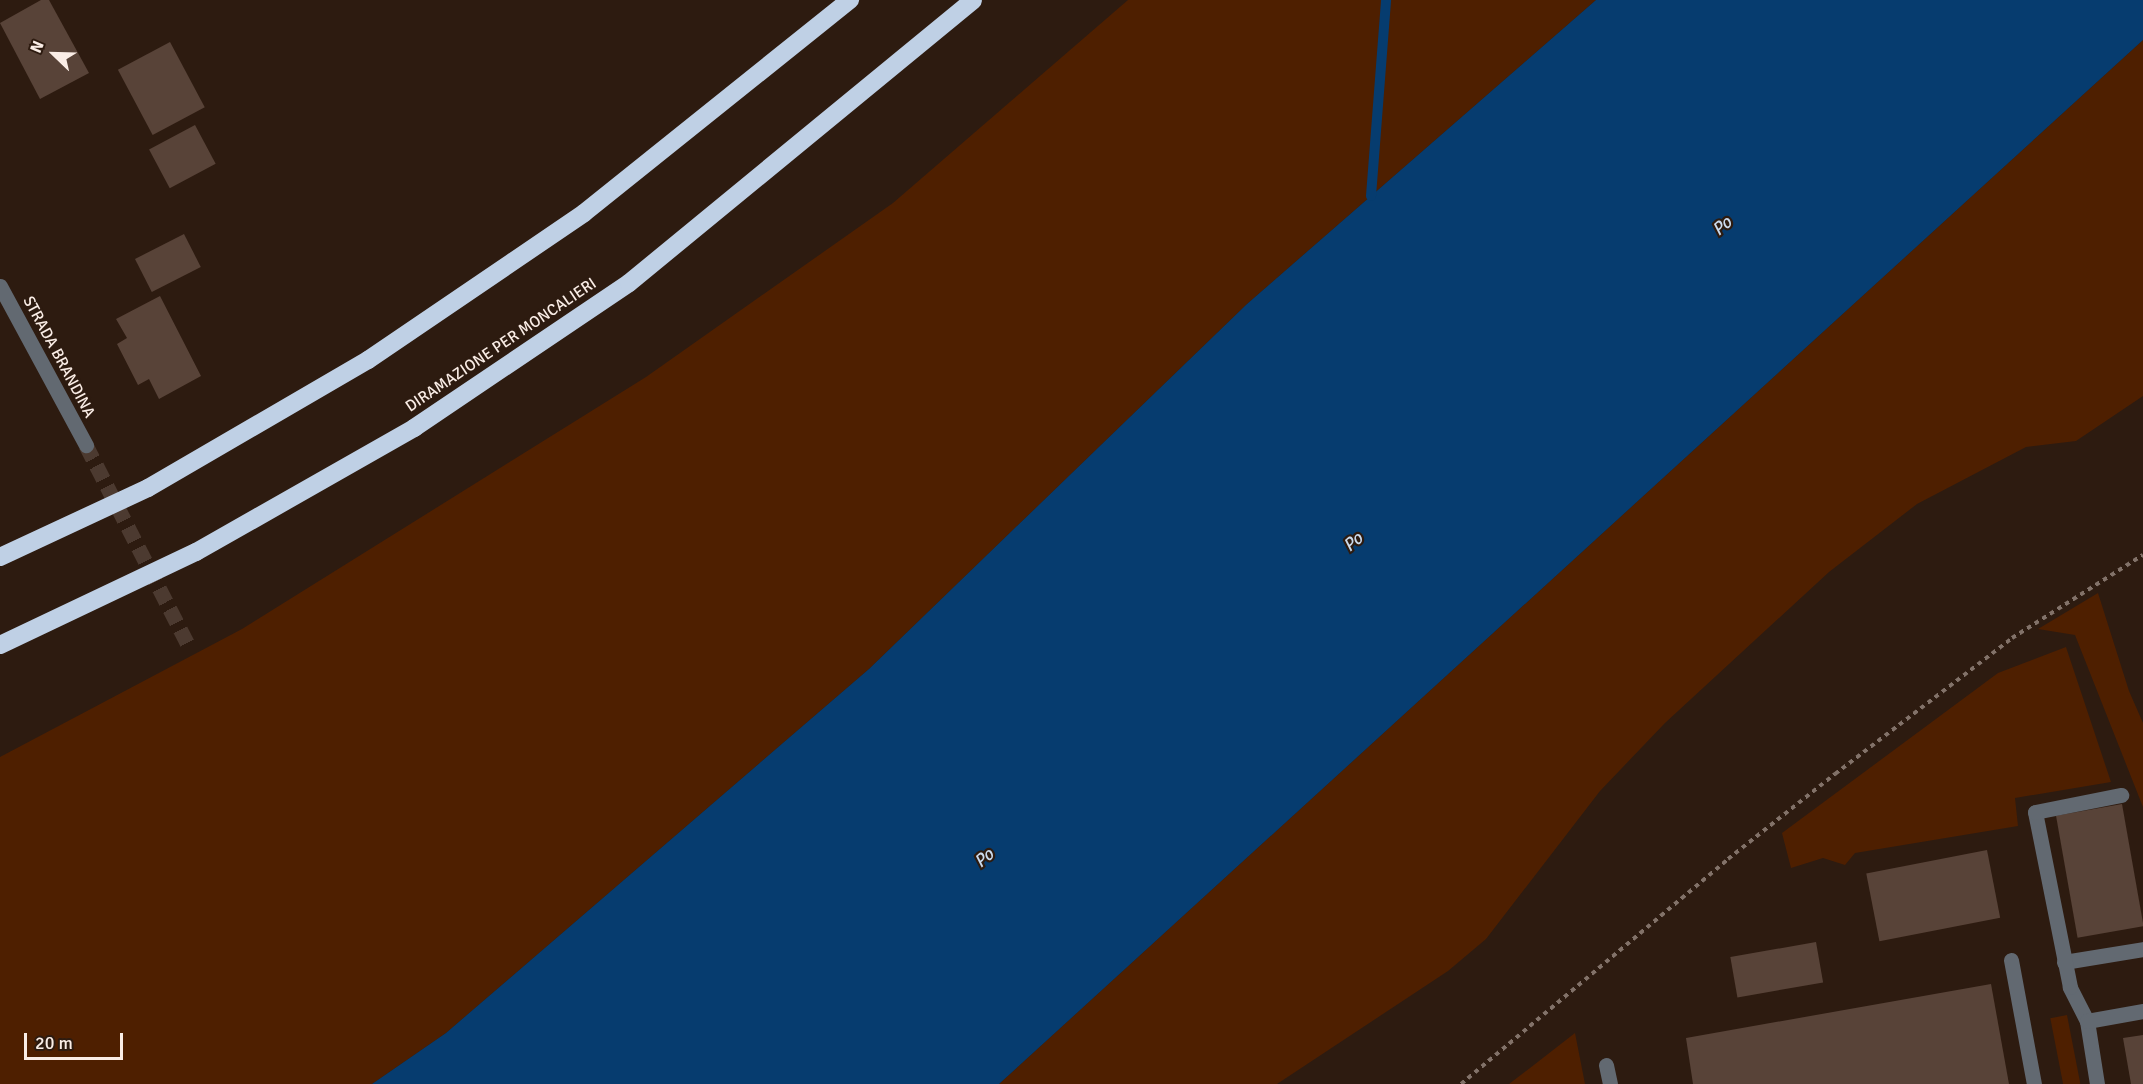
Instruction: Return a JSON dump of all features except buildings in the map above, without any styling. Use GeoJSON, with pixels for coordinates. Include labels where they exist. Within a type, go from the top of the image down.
{"type":"FeatureCollection","features":[{"type":"Feature","properties":{"kind":"highway"},"geometry":{"type":"LineString","coordinates":[[0,557],[148,488],[368,360],[585,213],[850,0]]}},
{"type":"Feature","properties":{"kind":"highway","name":"DIRAMAZIONE PER MONCALIERI"},"geometry":{"type":"LineString","coordinates":[[0,645],[196,552],[414,428],[628,283],[973,0]]}},
{"type":"Feature","properties":{"kind":"street","name":"STRADA BRANDINA"},"geometry":{"type":"LineString","coordinates":[[0,286],[86,445]]}},
{"type":"Feature","properties":{"kind":"street"},"geometry":{"type":"LineString","coordinates":[[2097,1084],[2087,1021],[2070,987],[2064,962],[2035,812],[2121,795]]}},
{"type":"Feature","properties":{"kind":"street"},"geometry":{"type":"LineString","coordinates":[[2064,962],[2143,949]]}},
{"type":"Feature","properties":{"kind":"street"},"geometry":{"type":"LineString","coordinates":[[2011,960],[2034,1084]]}},
{"type":"Feature","properties":{"kind":"street"},"geometry":{"type":"LineString","coordinates":[[2087,1021],[2143,1011]]}},
{"type":"Feature","properties":{"kind":"street"},"geometry":{"type":"LineString","coordinates":[[1606,1065],[1610,1084]]}},
{"type":"Feature","properties":{"kind":"path"},"geometry":{"type":"LineString","coordinates":[[1461,1084],[1728,859],[1834,774],[2012,638],[2143,555]]}},
{"type":"Feature","properties":{"kind":"shaded area"},"geometry":{"type":"Polygon","coordinates":[[[1128,0],[1596,0],[1247,304],[869,669],[446,1033],[372,1084],[0,1084],[0,757],[242,629],[646,377],[893,203],[1128,0]]]}},
{"type":"Feature","properties":{"kind":"shaded area"},"geometry":{"type":"Polygon","coordinates":[[[2143,40],[2143,396],[2076,441],[2026,447],[1917,504],[1829,572],[1665,723],[1600,791],[1486,939],[1448,971],[1277,1084],[999,1084],[2143,40]]]}},
{"type":"Feature","properties":{"kind":"shaded area"},"geometry":{"type":"Polygon","coordinates":[[[2098,593],[2129,691],[2143,723],[2143,807],[2075,635],[2038,629],[2098,593]]]}},
{"type":"Feature","properties":{"kind":"shaded area"},"geometry":{"type":"Polygon","coordinates":[[[2066,647],[2111,782],[2015,798],[2018,826],[1855,853],[1845,865],[1823,858],[1791,868],[1782,833],[1998,673],[2066,647]]]}},
{"type":"Feature","properties":{"kind":"shaded area"},"geometry":{"type":"Polygon","coordinates":[[[2067,1015],[2080,1084],[2063,1084],[2050,1018],[2067,1015]]]}},
{"type":"Feature","properties":{"kind":"shaded area"},"geometry":{"type":"Polygon","coordinates":[[[1575,1033],[1585,1084],[1509,1084],[1530,1068],[1575,1033]]]}},
{"type":"Feature","properties":{"kind":"water","name":"Po"},"geometry":{"type":"Polygon","coordinates":[[[1596,0],[2143,0],[2143,40],[999,1084],[372,1084],[446,1033],[869,669],[1247,304],[1596,0]]]}},
{"type":"Feature","properties":{"kind":"waterway"},"geometry":{"type":"LineString","coordinates":[[1371,196],[1386,0]]}},
{"type":"Feature","properties":{"kind":"tunnel"},"geometry":{"type":"LineString","coordinates":[[86,445],[189,646]]}}]}
